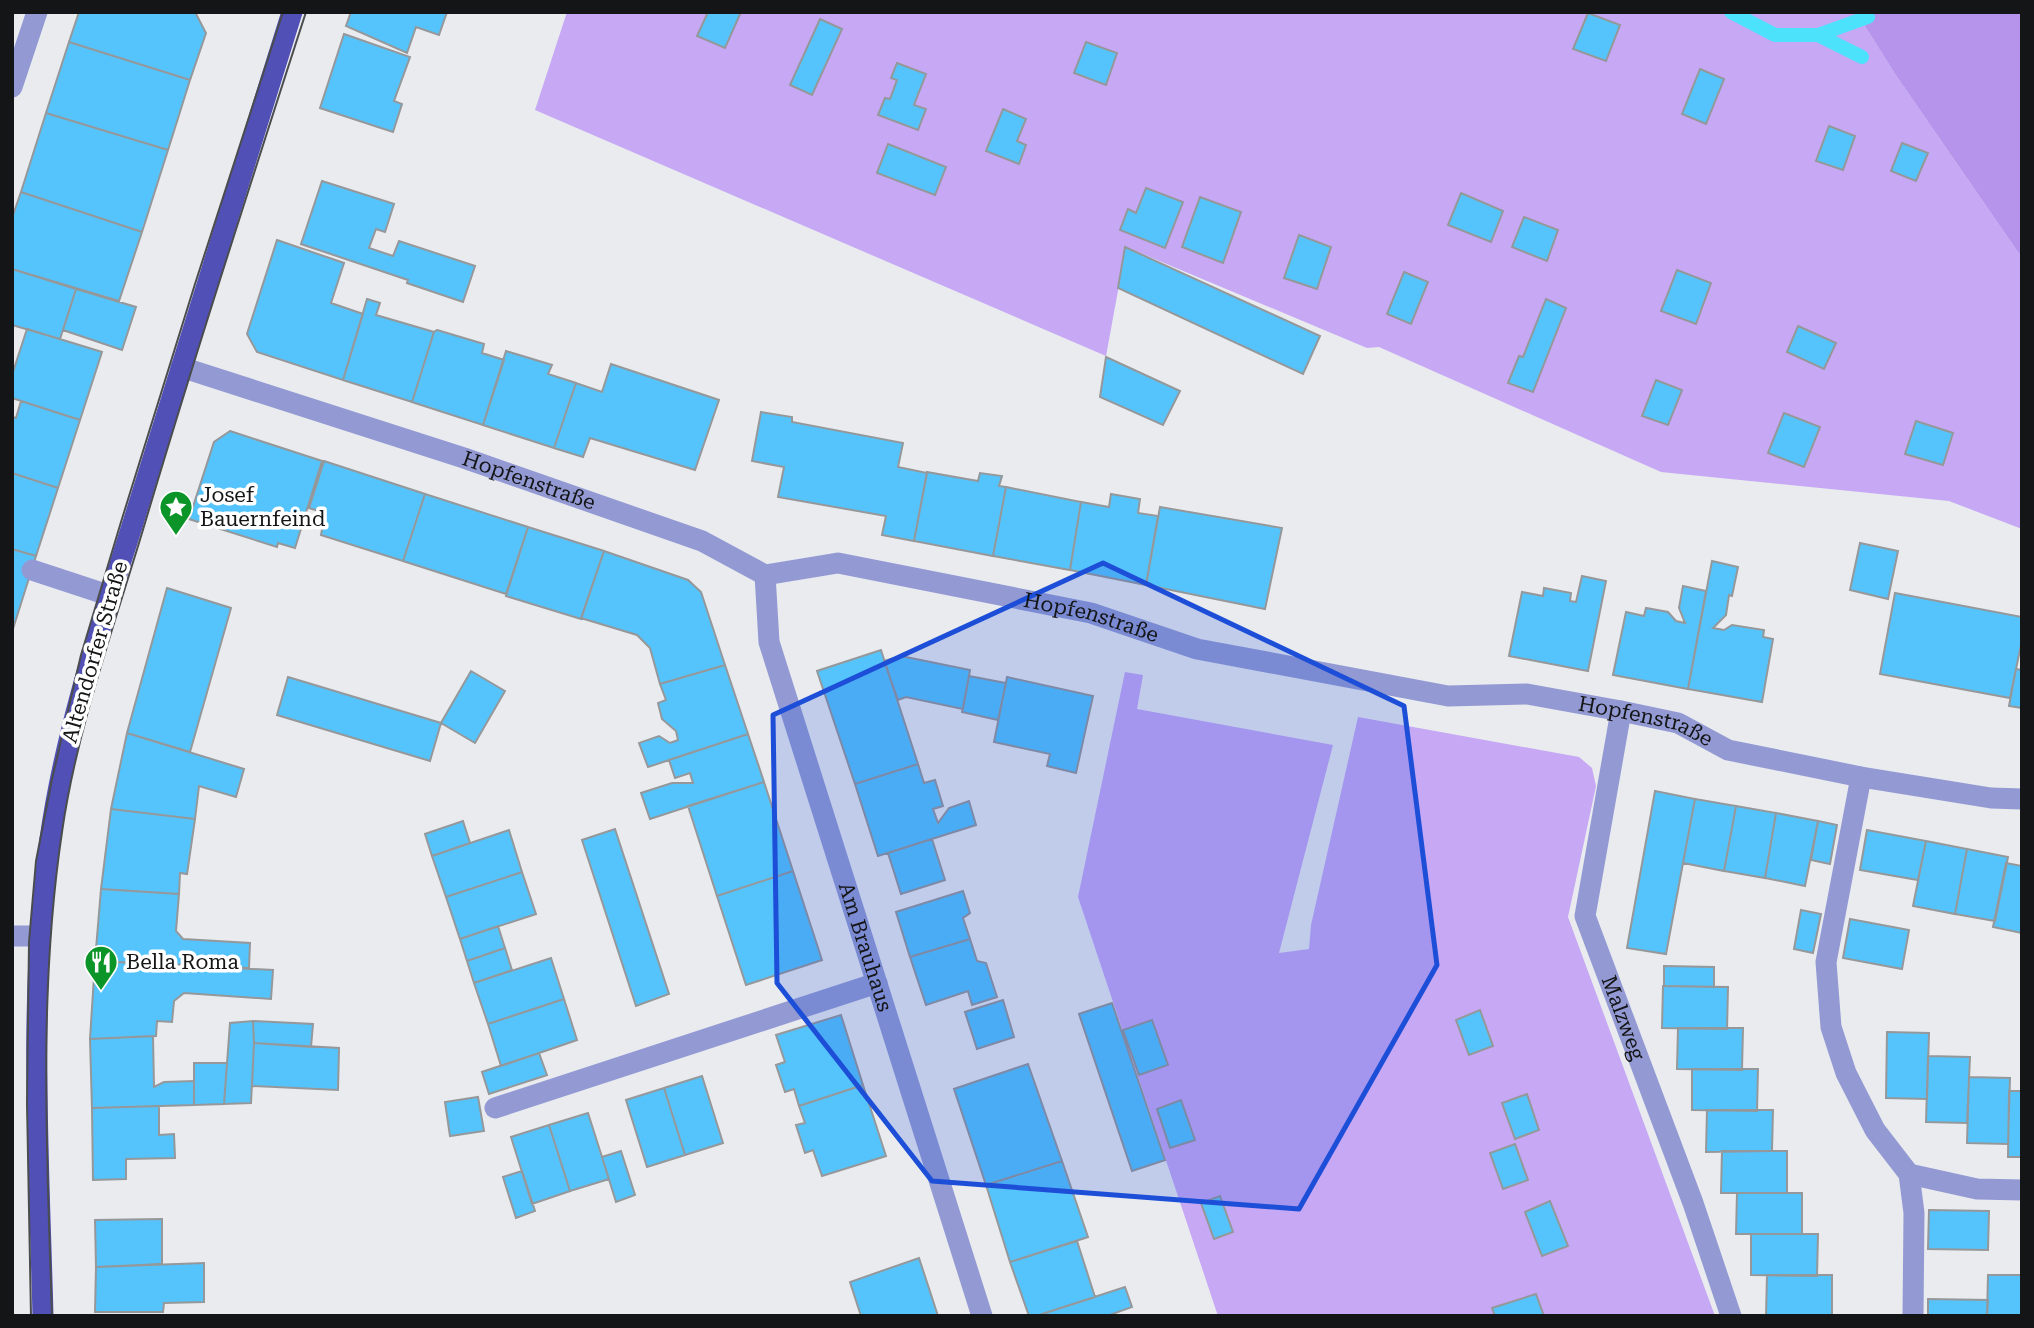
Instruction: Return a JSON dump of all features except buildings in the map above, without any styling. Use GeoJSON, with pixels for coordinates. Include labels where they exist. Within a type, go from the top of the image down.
{"type":"FeatureCollection","features":[{"type":"Feature","properties":{"kind":"main road","name":"Altendorfer Straße"},"geometry":{"type":"LineString","coordinates":[[43,1316],[37,1010],[45,879],[59,789],[70,737],[111,596],[292,12]]}},
{"type":"Feature","properties":{"kind":"street"},"geometry":{"type":"LineString","coordinates":[[12,87],[37,12]]}},
{"type":"Feature","properties":{"kind":"street","name":"Hopfenstraße"},"geometry":{"type":"LineString","coordinates":[[181,367],[464,458],[702,541],[765,575],[838,563],[1091,613],[1197,649],[1447,695],[1527,694],[1621,711],[1678,723],[1728,750],[1861,777],[1991,798],[2022,799]]}},
{"type":"Feature","properties":{"kind":"street"},"geometry":{"type":"LineString","coordinates":[[32,570],[111,596]]}},
{"type":"Feature","properties":{"kind":"street","name":"Am Brauhaus"},"geometry":{"type":"LineString","coordinates":[[765,575],[769,642],[982,1316]]}},
{"type":"Feature","properties":{"kind":"street","name":"Malzweg"},"geometry":{"type":"LineString","coordinates":[[1621,711],[1586,916],[1693,1203],[1731,1316]]}},
{"type":"Feature","properties":{"kind":"street"},"geometry":{"type":"LineString","coordinates":[[1861,777],[1826,962],[1831,1027],[1846,1073],[1875,1130],[1909,1174],[1914,1213],[1913,1316]]}},
{"type":"Feature","properties":{"kind":"street"},"geometry":{"type":"LineString","coordinates":[[12,936],[40,936]]}},
{"type":"Feature","properties":{"kind":"street"},"geometry":{"type":"LineString","coordinates":[[495,1108],[877,983]]}},
{"type":"Feature","properties":{"kind":"street"},"geometry":{"type":"LineString","coordinates":[[1909,1174],[1977,1189],[2022,1190]]}},
{"type":"Feature","properties":{"kind":"highlighted area"},"geometry":{"type":"Polygon","coordinates":[[[1103,563],[1404,706],[1437,965],[1299,1209],[932,1181],[777,983],[773,715],[1103,563]]]}},
{"type":"Feature","properties":{"kind":"shaded area"},"geometry":{"type":"Polygon","coordinates":[[[567,12],[1856,12],[1895,74],[2022,258],[2022,529],[1949,501],[1661,472],[1379,347],[1367,348],[1126,247],[1106,356],[535,110],[567,12]]]}},
{"type":"Feature","properties":{"kind":"shaded area"},"geometry":{"type":"Polygon","coordinates":[[[1856,12],[2022,12],[2022,258],[1895,74],[1856,12]]]}},
{"type":"Feature","properties":{"kind":"shaded area"},"geometry":{"type":"Polygon","coordinates":[[[1125,672],[1143,675],[1137,709],[1333,745],[1279,953],[1309,949],[1311,925],[1358,717],[1579,757],[1592,768],[1596,786],[1568,917],[1715,1316],[1218,1316],[1078,897],[1125,672]]]}},
{"type":"Feature","properties":{"kind":"waterway"},"geometry":{"type":"LineString","coordinates":[[1731,12],[1775,35],[1818,35],[1868,17]]}},
{"type":"Feature","properties":{"kind":"waterway"},"geometry":{"type":"LineString","coordinates":[[1818,35],[1862,57]]}},
{"type":"Feature","properties":{"kind":"tram line"},"geometry":{"type":"LineString","coordinates":[[31,1316],[27,1103],[29,942],[36,861],[81,655],[195,284],[283,12]]}},
{"type":"Feature","properties":{"kind":"tram line"},"geometry":{"type":"LineString","coordinates":[[52,1316],[47,1013],[54,892],[68,795],[108,644],[306,12]]}},
{"type":"Feature","properties":{"kind":"place","name":"Josef Bauernfeind"},"geometry":{"type":"Point","coordinates":[176,537]}},
{"type":"Feature","properties":{"kind":"place","name":"Bella Roma"},"geometry":{"type":"Point","coordinates":[101,992]}}]}
